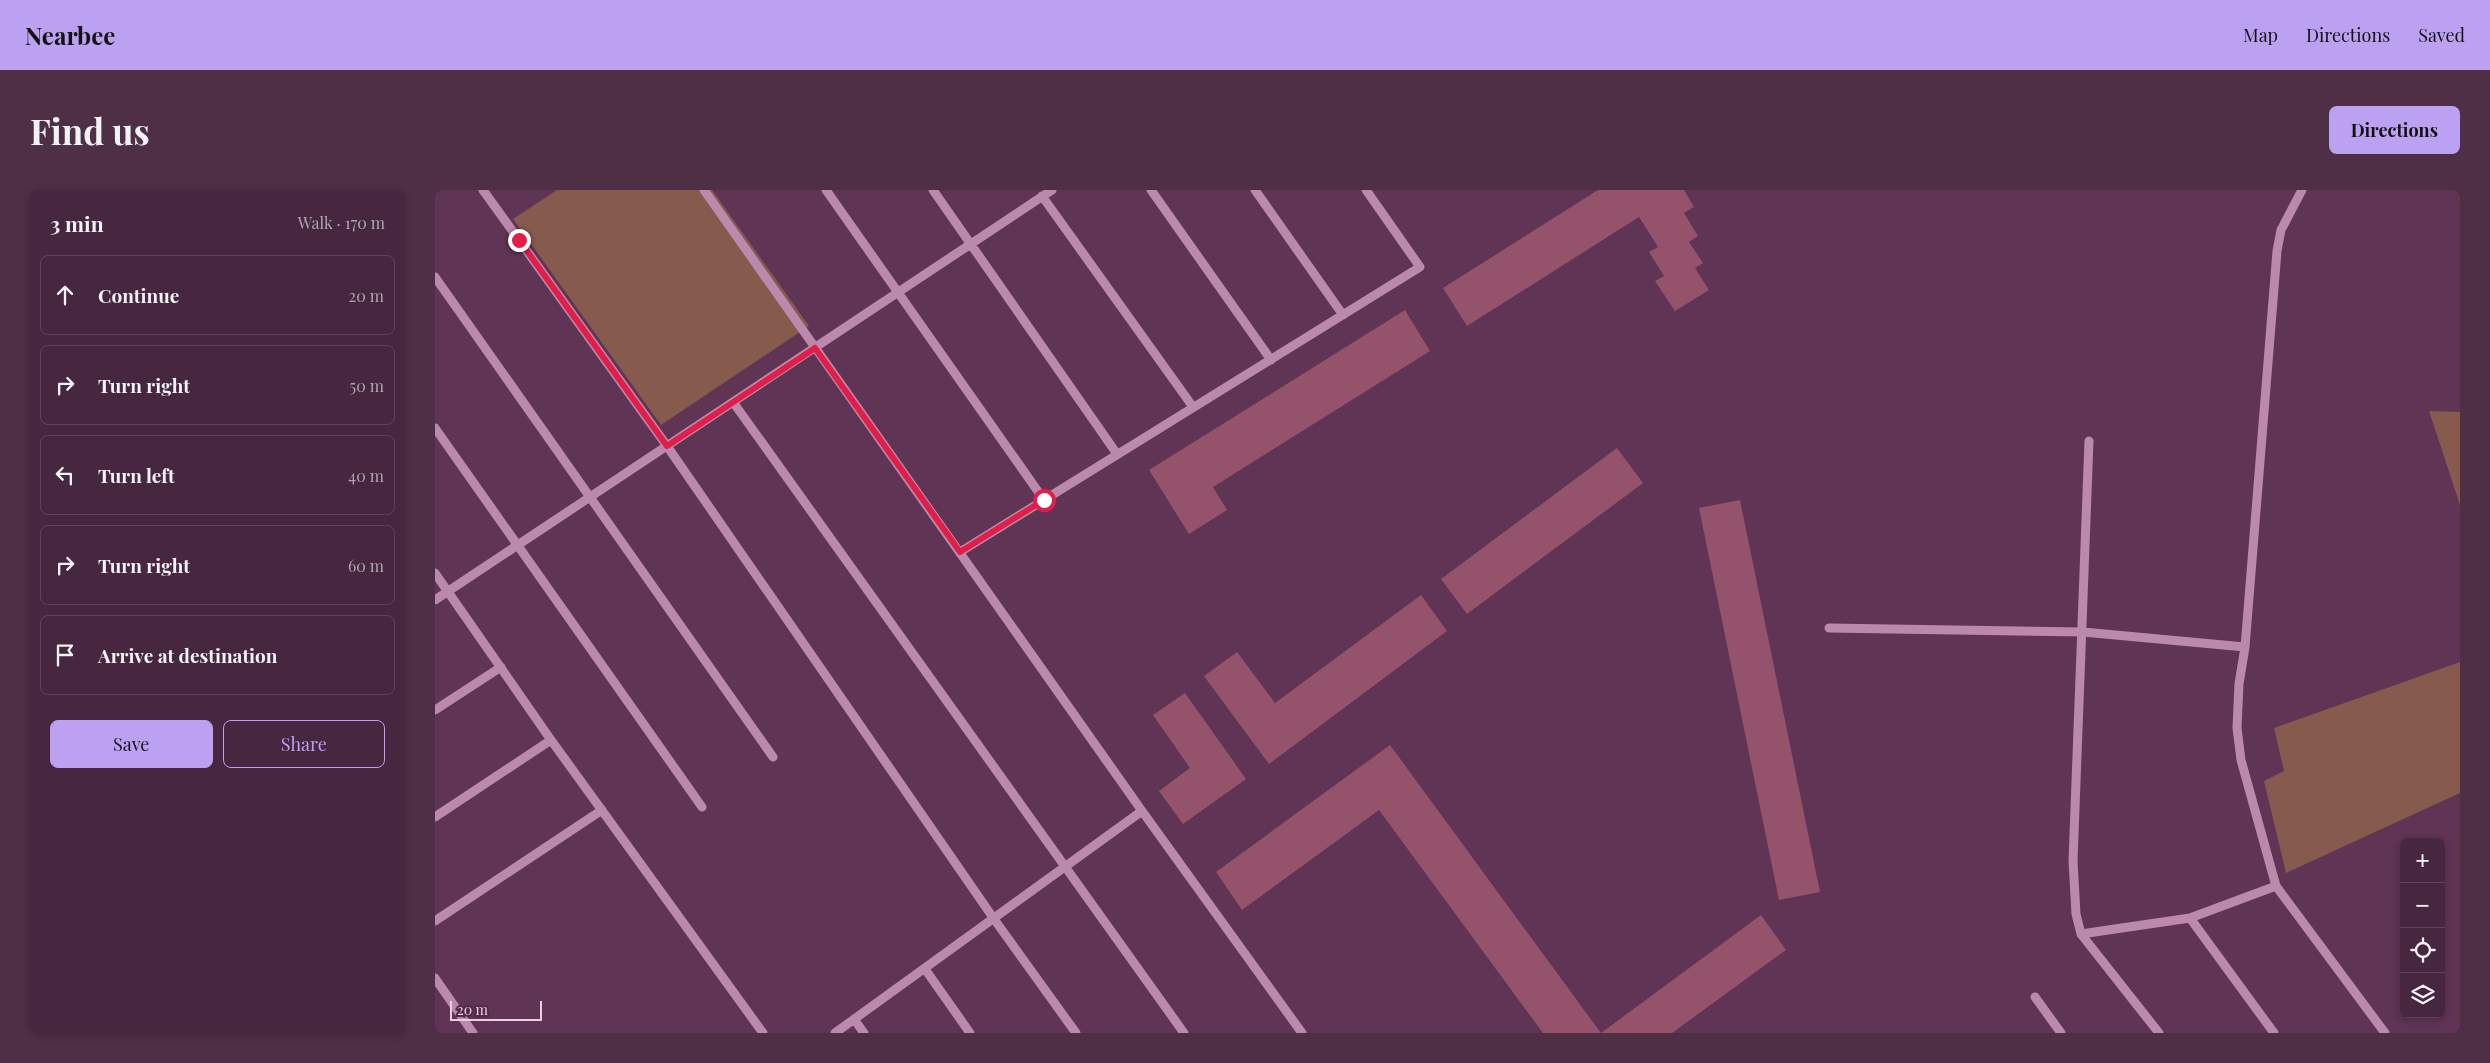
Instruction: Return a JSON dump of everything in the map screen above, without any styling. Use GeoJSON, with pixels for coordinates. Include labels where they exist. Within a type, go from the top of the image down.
{"type":"FeatureCollection","features":[{"type":"Feature","properties":{"kind":"street"},"geometry":{"type":"LineString","coordinates":[[483,190],[667,446],[994,919],[1077,1033]]}},
{"type":"Feature","properties":{"kind":"street"},"geometry":{"type":"LineString","coordinates":[[704,190],[1142,811],[1302,1033]]}},
{"type":"Feature","properties":{"kind":"street"},"geometry":{"type":"LineString","coordinates":[[826,190],[1044,500]]}},
{"type":"Feature","properties":{"kind":"street"},"geometry":{"type":"LineString","coordinates":[[933,190],[1117,454]]}},
{"type":"Feature","properties":{"kind":"street"},"geometry":{"type":"LineString","coordinates":[[435,600],[1052,190]]}},
{"type":"Feature","properties":{"kind":"street"},"geometry":{"type":"LineString","coordinates":[[1151,190],[1271,360]]}},
{"type":"Feature","properties":{"kind":"street"},"geometry":{"type":"LineString","coordinates":[[1255,190],[1343,315]]}},
{"type":"Feature","properties":{"kind":"street"},"geometry":{"type":"LineString","coordinates":[[960,552],[1420,267],[1365,190]]}},
{"type":"Feature","properties":{"kind":"street"},"geometry":{"type":"LineString","coordinates":[[2302,190],[2281,230],[2277,251],[2245,647],[2239,684],[2237,728],[2241,760],[2276,886],[2385,1033]]}},
{"type":"Feature","properties":{"kind":"street"},"geometry":{"type":"LineString","coordinates":[[1042,196],[1193,407]]}},
{"type":"Feature","properties":{"kind":"street"},"geometry":{"type":"LineString","coordinates":[[435,277],[773,757]]}},
{"type":"Feature","properties":{"kind":"street"},"geometry":{"type":"LineString","coordinates":[[733,402],[1184,1033]]}},
{"type":"Feature","properties":{"kind":"street"},"geometry":{"type":"LineString","coordinates":[[435,428],[702,807]]}},
{"type":"Feature","properties":{"kind":"street"},"geometry":{"type":"LineString","coordinates":[[2089,441],[2073,861],[2076,914],[2081,934],[2159,1033]]}},
{"type":"Feature","properties":{"kind":"street"},"geometry":{"type":"LineString","coordinates":[[435,574],[551,740],[763,1033]]}},
{"type":"Feature","properties":{"kind":"street"},"geometry":{"type":"LineString","coordinates":[[1829,628],[2083,632],[2245,647]]}},
{"type":"Feature","properties":{"kind":"street"},"geometry":{"type":"LineString","coordinates":[[435,710],[501,667]]}},
{"type":"Feature","properties":{"kind":"street"},"geometry":{"type":"LineString","coordinates":[[435,817],[551,740]]}},
{"type":"Feature","properties":{"kind":"street"},"geometry":{"type":"LineString","coordinates":[[435,921],[602,810]]}},
{"type":"Feature","properties":{"kind":"street"},"geometry":{"type":"LineString","coordinates":[[835,1033],[1142,811]]}},
{"type":"Feature","properties":{"kind":"street"},"geometry":{"type":"LineString","coordinates":[[2081,934],[2190,918],[2276,886]]}},
{"type":"Feature","properties":{"kind":"street"},"geometry":{"type":"LineString","coordinates":[[2190,918],[2274,1033]]}},
{"type":"Feature","properties":{"kind":"street"},"geometry":{"type":"LineString","coordinates":[[925,968],[970,1033]]}},
{"type":"Feature","properties":{"kind":"street"},"geometry":{"type":"LineString","coordinates":[[435,978],[473,1033]]}},
{"type":"Feature","properties":{"kind":"street"},"geometry":{"type":"LineString","coordinates":[[2035,997],[2061,1033]]}},
{"type":"Feature","properties":{"kind":"street"},"geometry":{"type":"LineString","coordinates":[[854,1020],[864,1033]]}},
{"type":"Feature","properties":{"kind":"shaded area"},"geometry":{"type":"Polygon","coordinates":[[[557,190],[712,190],[809,326],[661,425],[513,219],[557,190]]]}},
{"type":"Feature","properties":{"kind":"shaded area"},"geometry":{"type":"Polygon","coordinates":[[[2429,411],[2460,412],[2460,505],[2429,411]]]}},
{"type":"Feature","properties":{"kind":"shaded area"},"geometry":{"type":"Polygon","coordinates":[[[2460,662],[2460,793],[2286,873],[2264,781],[2284,771],[2274,728],[2460,662]]]}},
{"type":"Feature","properties":{"kind":"building"},"geometry":{"type":"Polygon","coordinates":[[[1598,190],[1684,190],[1694,207],[1684,213],[1698,236],[1689,242],[1703,263],[1695,268],[1709,290],[1675,311],[1655,281],[1664,276],[1649,252],[1658,247],[1639,217],[1467,326],[1443,288],[1598,190]]]}},
{"type":"Feature","properties":{"kind":"building"},"geometry":{"type":"Polygon","coordinates":[[[1405,310],[1430,351],[1213,487],[1227,510],[1189,534],[1149,470],[1405,310]]]}},
{"type":"Feature","properties":{"kind":"building"},"geometry":{"type":"Polygon","coordinates":[[[1617,448],[1643,483],[1467,614],[1441,579],[1617,448]]]}},
{"type":"Feature","properties":{"kind":"building"},"geometry":{"type":"Polygon","coordinates":[[[1740,500],[1820,892],[1779,900],[1699,508],[1740,500]]]}},
{"type":"Feature","properties":{"kind":"building"},"geometry":{"type":"Polygon","coordinates":[[[1421,595],[1447,631],[1269,764],[1204,676],[1237,652],[1275,703],[1421,595]]]}},
{"type":"Feature","properties":{"kind":"building"},"geometry":{"type":"Polygon","coordinates":[[[1185,693],[1246,779],[1183,824],[1159,791],[1190,768],[1153,715],[1185,693]]]}},
{"type":"Feature","properties":{"kind":"building"},"geometry":{"type":"Polygon","coordinates":[[[1390,745],[1601,1033],[1543,1033],[1379,810],[1242,910],[1216,872],[1390,745]]]}},
{"type":"Feature","properties":{"kind":"building"},"geometry":{"type":"Polygon","coordinates":[[[1761,915],[1786,950],[1672,1033],[1601,1033],[1761,915]]]}},
{"type":"Feature","properties":{"kind":"route"},"geometry":{"type":"LineString","coordinates":[[519,240],[667,446],[815,348],[960,552],[1044,500]]}}]}
